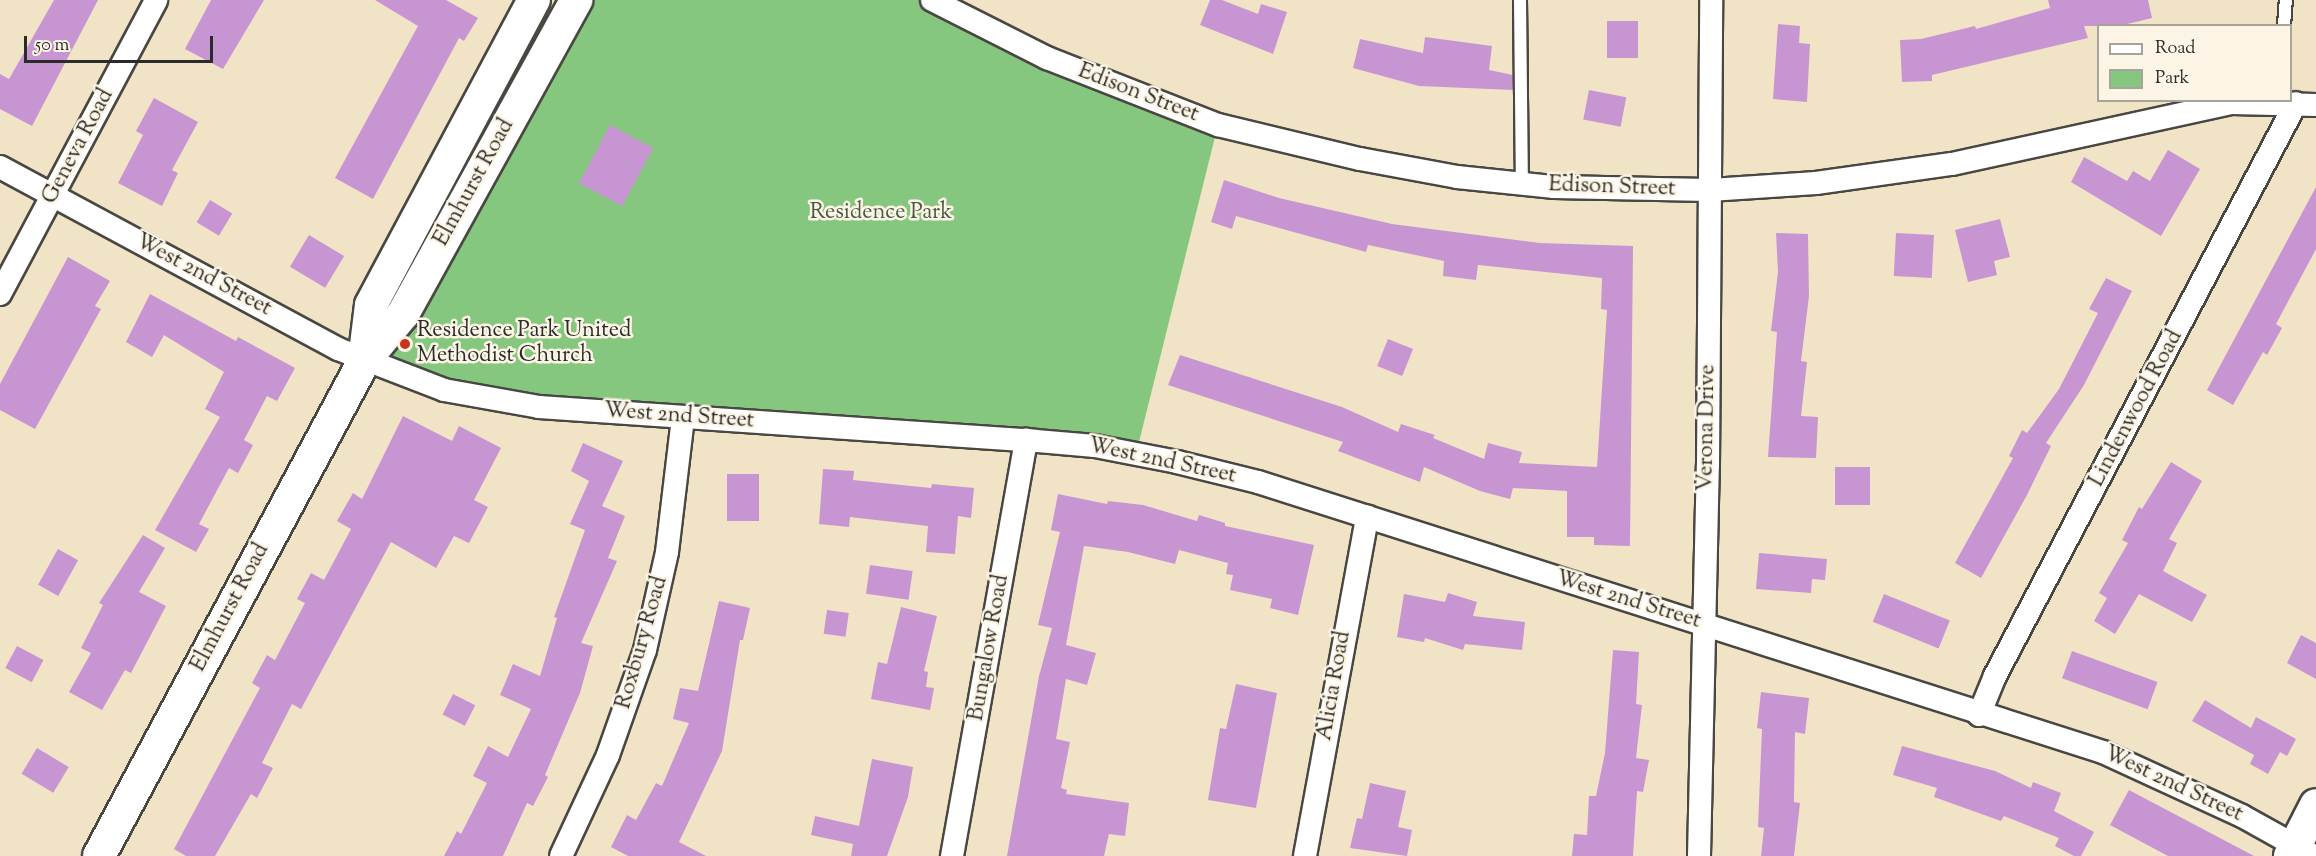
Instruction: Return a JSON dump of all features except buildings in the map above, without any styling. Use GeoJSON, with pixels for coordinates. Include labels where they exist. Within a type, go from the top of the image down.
{"type":"FeatureCollection","features":[{"type":"Feature","properties":{"kind":"street","name":"Geneva Road"},"geometry":{"type":"LineString","coordinates":[[0,294],[156,0]]}},
{"type":"Feature","properties":{"kind":"street","name":"Elmhurst Road"},"geometry":{"type":"LineString","coordinates":[[364,361],[371,305],[534,0]]}},
{"type":"Feature","properties":{"kind":"street","name":"Elmhurst Road"},"geometry":{"type":"LineString","coordinates":[[99,856],[364,361],[403,314],[576,0]]}},
{"type":"Feature","properties":{"kind":"street","name":"Edison Street"},"geometry":{"type":"LineString","coordinates":[[932,0],[1047,58],[1218,125],[1360,159],[1457,177],[1522,184],[1632,191],[1709,190],[1883,175],[1952,164],[2232,103],[2294,103]]}},
{"type":"Feature","properties":{"kind":"street","name":"Verona Drive"},"geometry":{"type":"LineString","coordinates":[[1699,856],[1702,624],[1708,465],[1711,0]]}},
{"type":"Feature","properties":{"kind":"street","name":"Lindenwood Road"},"geometry":{"type":"LineString","coordinates":[[1978,715],[1995,676],[2294,103]]}},
{"type":"Feature","properties":{"kind":"street","name":"West 2nd Street"},"geometry":{"type":"LineString","coordinates":[[0,167],[364,361],[421,382],[478,398],[539,407],[1026,440],[1095,446],[1177,462],[1367,517],[2136,764],[2300,852]]}},
{"type":"Feature","properties":{"kind":"street","name":"Roxbury Road"},"geometry":{"type":"LineString","coordinates":[[561,856],[608,755],[645,650],[669,542],[683,418]]}},
{"type":"Feature","properties":{"kind":"street","name":"Bungalow Road"},"geometry":{"type":"LineString","coordinates":[[952,856],[1026,440]]}},
{"type":"Feature","properties":{"kind":"street","name":"Alicia Road"},"geometry":{"type":"LineString","coordinates":[[1305,856],[1367,517]]}},
{"type":"Feature","properties":{"kind":"street"},"geometry":{"type":"LineString","coordinates":[[2300,852],[2316,805]]}},
{"type":"Feature","properties":{"kind":"lane"},"geometry":{"type":"LineString","coordinates":[[1520,0],[1522,184]]}},
{"type":"Feature","properties":{"kind":"lane"},"geometry":{"type":"LineString","coordinates":[[2284,24],[2286,0]]}},
{"type":"Feature","properties":{"kind":"green space","name":"Residence Park"},"geometry":{"type":"Polygon","coordinates":[[[576,0],[932,0],[1218,125],[1136,454],[539,407],[364,361],[576,0]]]}},
{"type":"Feature","properties":{"kind":"place","name":"Residence Park United Methodist Church"},"geometry":{"type":"Point","coordinates":[405,344]}}]}
